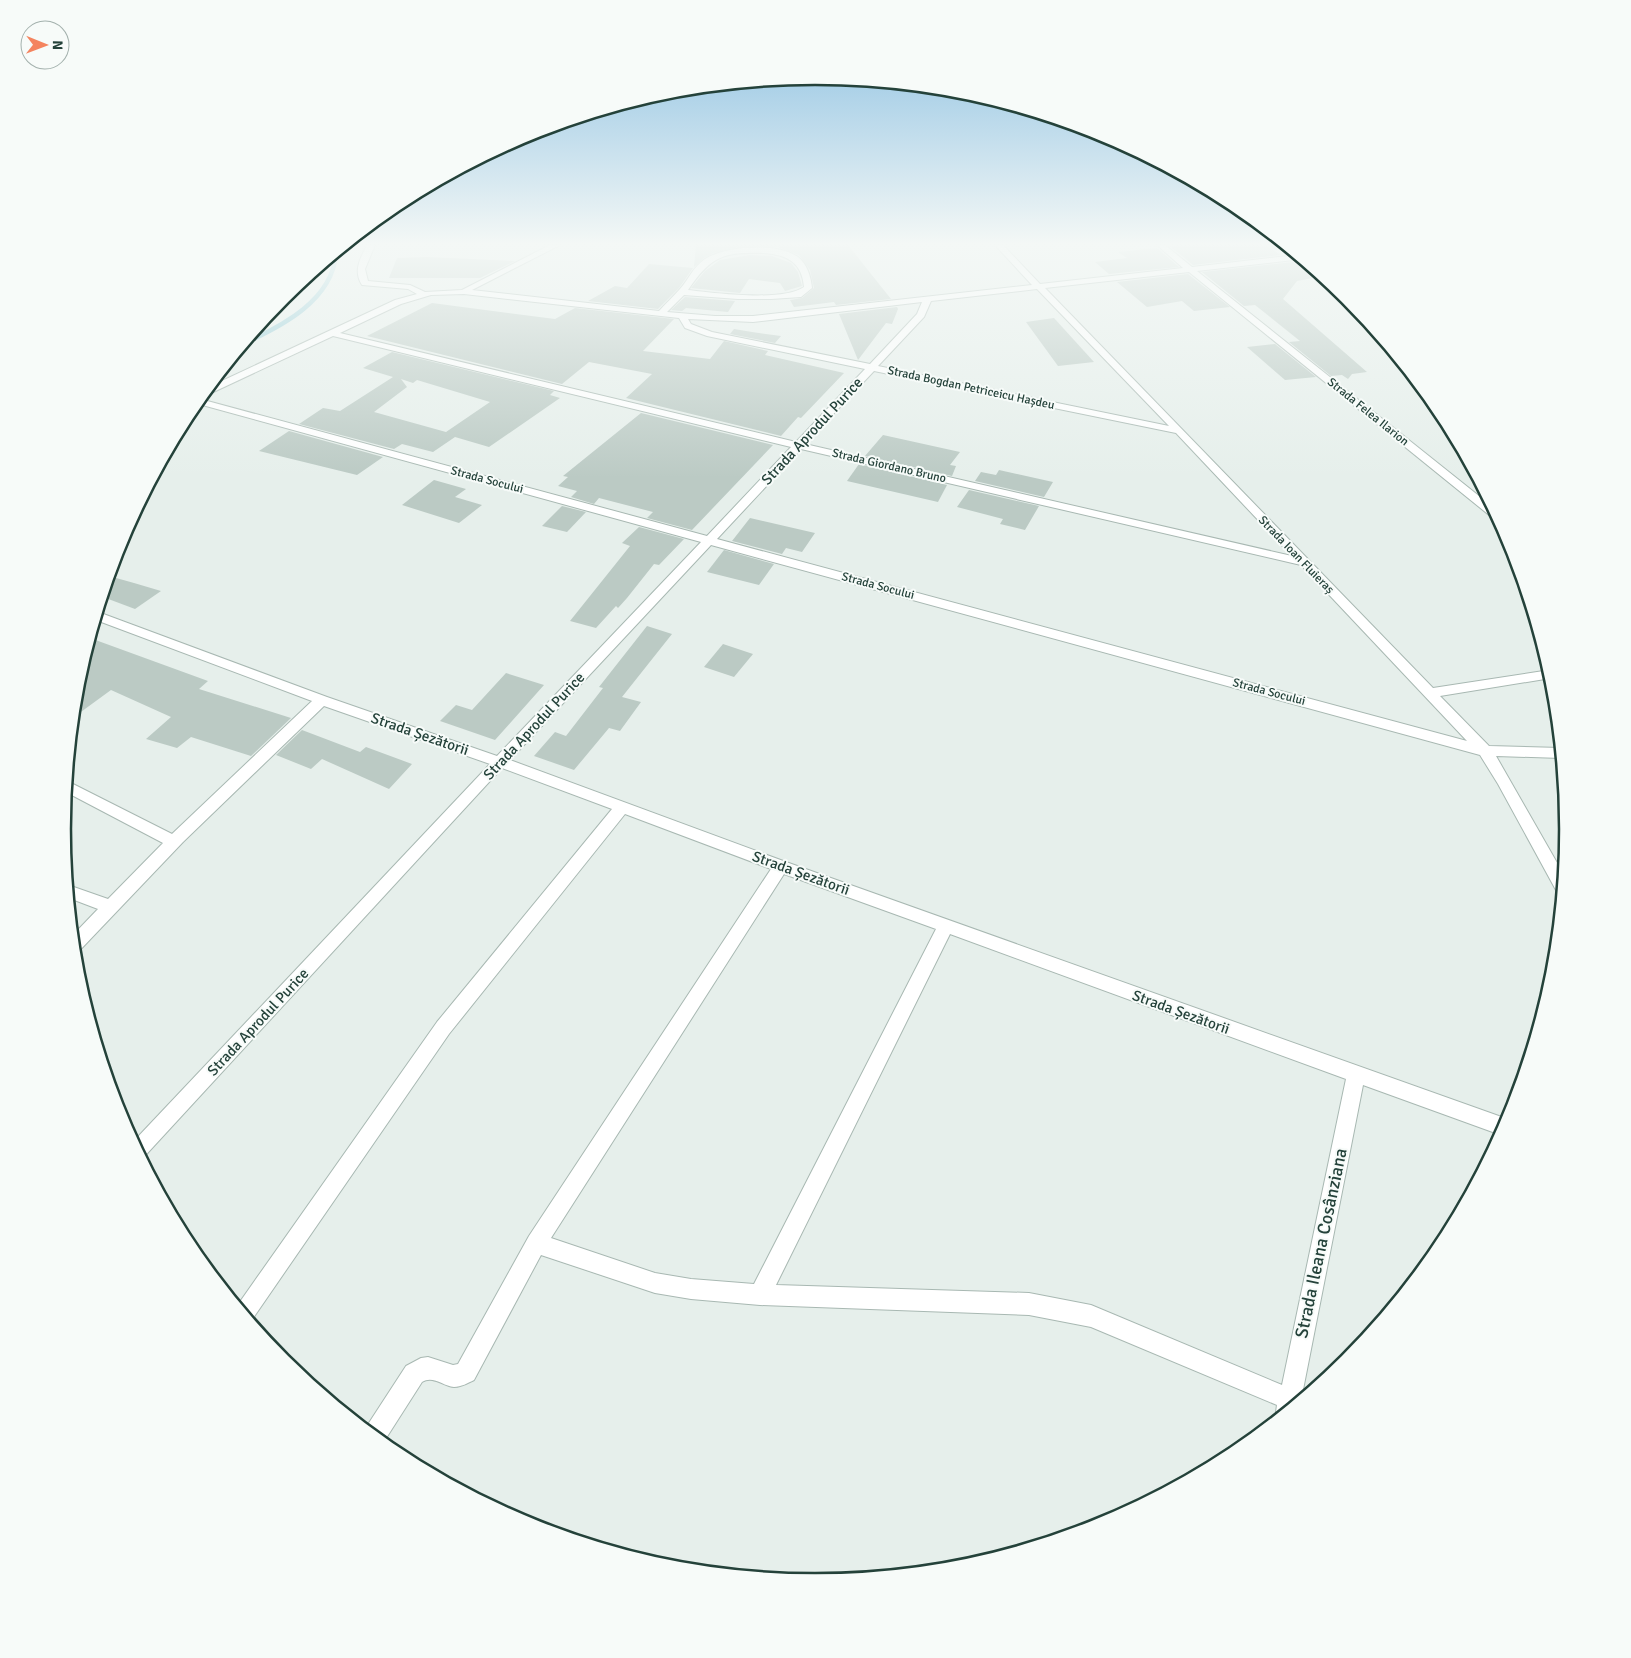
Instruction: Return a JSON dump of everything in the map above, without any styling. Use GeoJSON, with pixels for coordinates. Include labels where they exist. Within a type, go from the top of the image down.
{"type":"FeatureCollection","features":[{"type":"Feature","properties":{"kind":"street"},"geometry":{"type":"LineString","coordinates":[[217,388],[354,322]]}},
{"type":"Feature","properties":{"kind":"street","name":"Strada Bogdan Petriceicu Hașdeu"},"geometry":{"type":"LineString","coordinates":[[686,322],[688,326],[710,334],[1179,431]]}},
{"type":"Feature","properties":{"kind":"street","name":"Strada Aprodul Purice"},"geometry":{"type":"LineString","coordinates":[[143,1146],[500,762],[914,322]]}},
{"type":"Feature","properties":{"kind":"street","name":"Strada Ioan Fluieraș"},"geometry":{"type":"LineString","coordinates":[[1074,322],[1485,751],[1504,781],[1558,879]]}},
{"type":"Feature","properties":{"kind":"street","name":"Strada Felea Ilarion"},"geometry":{"type":"LineString","coordinates":[[1257,322],[1487,508]]}},
{"type":"Feature","properties":{"kind":"street","name":"Strada Giordano Bruno"},"geometry":{"type":"LineString","coordinates":[[331,333],[799,445],[1302,562]]}},
{"type":"Feature","properties":{"kind":"street","name":"Strada Socului"},"geometry":{"type":"LineString","coordinates":[[206,403],[1485,751],[1555,753]]}},
{"type":"Feature","properties":{"kind":"street","name":"Strada Șezătorii"},"geometry":{"type":"LineString","coordinates":[[102,618],[322,700],[500,762],[780,866],[1498,1125]]}},
{"type":"Feature","properties":{"kind":"street"},"geometry":{"type":"LineString","coordinates":[[1430,693],[1543,675]]}},
{"type":"Feature","properties":{"kind":"street"},"geometry":{"type":"LineString","coordinates":[[80,939],[174,842],[322,700]]}},
{"type":"Feature","properties":{"kind":"street"},"geometry":{"type":"LineString","coordinates":[[73,789],[174,842]]}},
{"type":"Feature","properties":{"kind":"street"},"geometry":{"type":"LineString","coordinates":[[247,1309],[443,1028],[622,808]]}},
{"type":"Feature","properties":{"kind":"street"},"geometry":{"type":"LineString","coordinates":[[378,1430],[419,1369],[431,1368],[452,1377],[459,1377],[466,1372],[536,1243],[780,866]]}},
{"type":"Feature","properties":{"kind":"street"},"geometry":{"type":"LineString","coordinates":[[74,892],[110,907]]}},
{"type":"Feature","properties":{"kind":"street"},"geometry":{"type":"LineString","coordinates":[[760,1295],[946,926]]}},
{"type":"Feature","properties":{"kind":"street","name":"Strada Ileana Cosânziana"},"geometry":{"type":"LineString","coordinates":[[1288,1403],[1356,1075]]}},
{"type":"Feature","properties":{"kind":"street"},"geometry":{"type":"LineString","coordinates":[[536,1243],[655,1283],[691,1290],[760,1295],[1030,1304],[1091,1316],[1287,1404]]}},
{"type":"Feature","properties":{"kind":"building"},"geometry":{"type":"Polygon","coordinates":[[[394,322],[671,322],[643,351],[710,359],[724,341],[768,351],[765,355],[844,373],[781,436],[626,398],[652,374],[589,362],[562,384],[367,336],[394,322]]]}},
{"type":"Feature","properties":{"kind":"building"},"geometry":{"type":"Polygon","coordinates":[[[842,322],[893,322],[892,324],[886,323],[858,360],[842,322]]]}},
{"type":"Feature","properties":{"kind":"building"},"geometry":{"type":"Polygon","coordinates":[[[1026,322],[1058,322],[1094,362],[1058,366],[1026,322]]]}},
{"type":"Feature","properties":{"kind":"building"},"geometry":{"type":"Polygon","coordinates":[[[1277,322],[1310,322],[1367,372],[1352,374],[1348,379],[1342,375],[1331,376],[1289,342],[1300,341],[1277,322]]]}},
{"type":"Feature","properties":{"kind":"building"},"geometry":{"type":"Polygon","coordinates":[[[734,329],[781,336],[775,343],[730,334],[734,329]]]}},
{"type":"Feature","properties":{"kind":"building"},"geometry":{"type":"Polygon","coordinates":[[[1275,344],[1316,377],[1285,380],[1247,347],[1275,344]]]}},
{"type":"Feature","properties":{"kind":"building"},"geometry":{"type":"Polygon","coordinates":[[[392,352],[554,391],[550,395],[560,398],[489,447],[455,437],[433,452],[402,444],[394,449],[299,424],[323,408],[340,411],[393,377],[363,368],[392,352]],[[401,379],[407,387],[374,412],[446,432],[490,402],[417,380],[413,383],[401,379]]]}},
{"type":"Feature","properties":{"kind":"building"},"geometry":{"type":"Polygon","coordinates":[[[641,413],[773,445],[692,530],[647,518],[653,512],[599,498],[594,504],[571,497],[577,491],[558,486],[568,477],[563,476],[641,413]]]}},
{"type":"Feature","properties":{"kind":"building"},"geometry":{"type":"Polygon","coordinates":[[[289,431],[383,457],[357,475],[259,451],[289,431]]]}},
{"type":"Feature","properties":{"kind":"building"},"geometry":{"type":"Polygon","coordinates":[[[883,435],[960,452],[950,465],[956,466],[952,476],[865,456],[883,435]]]}},
{"type":"Feature","properties":{"kind":"building"},"geometry":{"type":"Polygon","coordinates":[[[859,464],[947,485],[938,502],[847,481],[859,464]]]}},
{"type":"Feature","properties":{"kind":"building"},"geometry":{"type":"Polygon","coordinates":[[[999,470],[1053,482],[1044,497],[975,481],[981,472],[996,475],[999,470]]]}},
{"type":"Feature","properties":{"kind":"building"},"geometry":{"type":"Polygon","coordinates":[[[434,480],[466,489],[455,497],[482,505],[459,523],[402,505],[434,480]]]}},
{"type":"Feature","properties":{"kind":"building"},"geometry":{"type":"Polygon","coordinates":[[[969,490],[1039,506],[1025,530],[1000,524],[1003,519],[957,507],[969,490]]]}},
{"type":"Feature","properties":{"kind":"building"},"geometry":{"type":"Polygon","coordinates":[[[562,506],[586,512],[567,532],[542,526],[562,506]]]}},
{"type":"Feature","properties":{"kind":"building"},"geometry":{"type":"Polygon","coordinates":[[[750,518],[815,533],[802,552],[786,548],[782,554],[732,541],[750,518]]]}},
{"type":"Feature","properties":{"kind":"building"},"geometry":{"type":"Polygon","coordinates":[[[639,527],[684,539],[659,565],[654,564],[618,608],[616,606],[596,628],[570,621],[630,546],[622,543],[639,527]]]}},
{"type":"Feature","properties":{"kind":"building"},"geometry":{"type":"Polygon","coordinates":[[[724,550],[774,564],[759,585],[707,572],[724,550]]]}},
{"type":"Feature","properties":{"kind":"building"},"geometry":{"type":"Polygon","coordinates":[[[115,578],[161,591],[135,609],[108,599],[115,578]]]}},
{"type":"Feature","properties":{"kind":"building"},"geometry":{"type":"Polygon","coordinates":[[[647,626],[672,634],[622,697],[641,702],[620,731],[609,728],[574,770],[534,756],[555,732],[566,736],[603,688],[599,687],[647,626]]]}},
{"type":"Feature","properties":{"kind":"building"},"geometry":{"type":"Polygon","coordinates":[[[96,640],[208,681],[199,689],[291,718],[251,756],[191,737],[177,748],[146,739],[171,717],[111,690],[81,712],[96,640]]]}},
{"type":"Feature","properties":{"kind":"building"},"geometry":{"type":"Polygon","coordinates":[[[723,644],[753,654],[734,677],[704,667],[723,644]]]}},
{"type":"Feature","properties":{"kind":"building"},"geometry":{"type":"Polygon","coordinates":[[[506,673],[544,685],[495,740],[440,721],[456,705],[472,710],[506,673]]]}},
{"type":"Feature","properties":{"kind":"building"},"geometry":{"type":"Polygon","coordinates":[[[302,730],[360,752],[366,747],[412,764],[389,789],[322,759],[311,769],[276,755],[302,730]]]}},
{"type":"Feature","properties":{"kind":"waterway"},"geometry":{"type":"LineString","coordinates":[[257,337],[283,322]]}}]}
